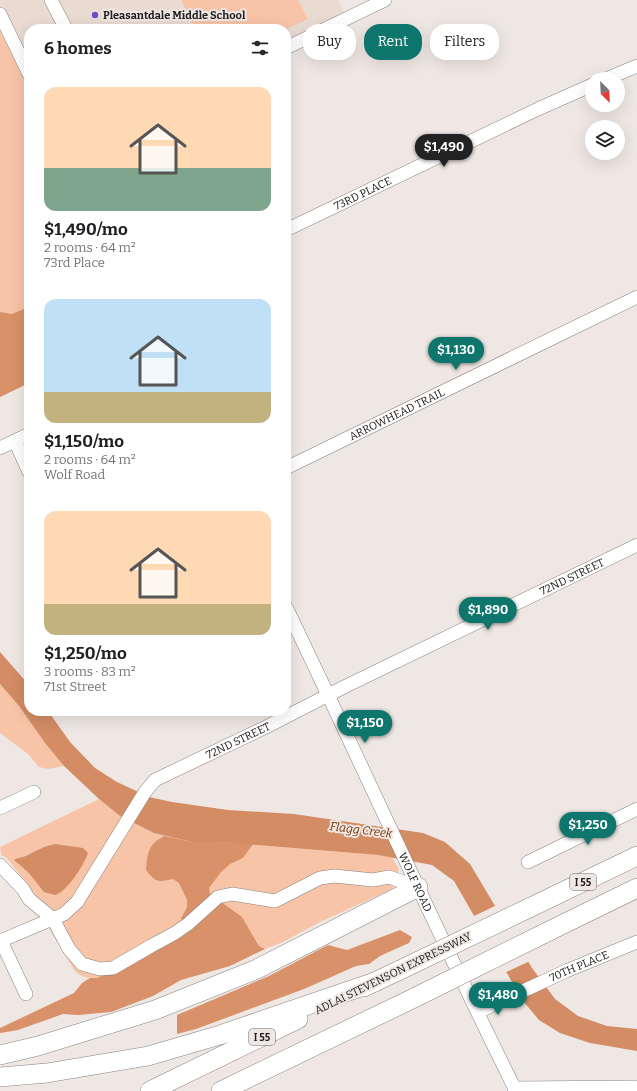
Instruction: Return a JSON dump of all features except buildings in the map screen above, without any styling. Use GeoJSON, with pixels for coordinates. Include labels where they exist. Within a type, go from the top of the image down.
{"type":"FeatureCollection","features":[{"type":"Feature","properties":{"kind":"highway","name":"ADLAI STEVENSON EXPRESSWAY"},"geometry":{"type":"LineString","coordinates":[[150,1091],[637,856]]}},
{"type":"Feature","properties":{"kind":"highway"},"geometry":{"type":"LineString","coordinates":[[0,1055],[38,1046],[155,1010],[257,969],[414,878]]}},
{"type":"Feature","properties":{"kind":"highway","name":"I 55"},"geometry":{"type":"LineString","coordinates":[[221,1091],[637,888]]}},
{"type":"Feature","properties":{"kind":"highway"},"geometry":{"type":"LineString","coordinates":[[570,921],[637,893]]}},
{"type":"Feature","properties":{"kind":"highway"},"geometry":{"type":"LineString","coordinates":[[0,1076],[46,1072],[148,1056],[220,1035],[375,982]]}},
{"type":"Feature","properties":{"kind":"street"},"geometry":{"type":"LineString","coordinates":[[51,0],[63,24]]}},
{"type":"Feature","properties":{"kind":"street"},"geometry":{"type":"LineString","coordinates":[[291,46],[385,0]]}},
{"type":"Feature","properties":{"kind":"street"},"geometry":{"type":"LineString","coordinates":[[0,14],[24,64]]}},
{"type":"Feature","properties":{"kind":"street"},"geometry":{"type":"LineString","coordinates":[[623,72],[637,66]]}},
{"type":"Feature","properties":{"kind":"street","name":"73RD PLACE"},"geometry":{"type":"LineString","coordinates":[[291,228],[531,112],[585,88]]}},
{"type":"Feature","properties":{"kind":"street","name":"ARROWHEAD TRAIL"},"geometry":{"type":"LineString","coordinates":[[291,466],[637,298]]}},
{"type":"Feature","properties":{"kind":"street"},"geometry":{"type":"LineString","coordinates":[[0,448],[24,436]]}},
{"type":"Feature","properties":{"kind":"street"},"geometry":{"type":"LineString","coordinates":[[15,441],[24,461]]}},
{"type":"Feature","properties":{"kind":"street","name":"72ND STREET"},"geometry":{"type":"LineString","coordinates":[[291,712],[637,545]]}},
{"type":"Feature","properties":{"kind":"street","name":"WOLF ROAD"},"geometry":{"type":"LineString","coordinates":[[291,629],[328,694],[378,804],[515,1089]]}},
{"type":"Feature","properties":{"kind":"street","name":"72ND STREET"},"geometry":{"type":"LineString","coordinates":[[0,941],[64,914],[77,902],[145,792],[155,780],[284,716]]}},
{"type":"Feature","properties":{"kind":"street"},"geometry":{"type":"LineString","coordinates":[[0,808],[34,792]]}},
{"type":"Feature","properties":{"kind":"street"},"geometry":{"type":"LineString","coordinates":[[528,862],[637,809]]}},
{"type":"Feature","properties":{"kind":"street"},"geometry":{"type":"LineString","coordinates":[[0,865],[23,890],[29,899],[53,919],[69,950],[82,964],[100,969],[114,968],[151,946],[175,934],[218,897],[232,894],[275,901],[320,878],[336,876],[373,880],[389,877],[414,878]]}},
{"type":"Feature","properties":{"kind":"street"},"geometry":{"type":"LineString","coordinates":[[0,941],[26,994]]}},
{"type":"Feature","properties":{"kind":"street","name":"70TH PLACE"},"geometry":{"type":"LineString","coordinates":[[478,1012],[566,971],[637,942]]}},
{"type":"Feature","properties":{"kind":"street"},"geometry":{"type":"LineString","coordinates":[[515,1089],[637,1087]]}},
{"type":"Feature","properties":{"kind":"shaded area"},"geometry":{"type":"Polygon","coordinates":[[[0,0],[338,0],[347,18],[335,24],[303,24],[303,40],[291,46],[291,24],[24,24],[24,64],[0,14],[0,0]]]}},
{"type":"Feature","properties":{"kind":"shaded area"},"geometry":{"type":"Polygon","coordinates":[[[181,0],[298,0],[308,19],[291,27],[291,24],[193,24],[181,0]]]}},
{"type":"Feature","properties":{"kind":"shaded area"},"geometry":{"type":"Polygon","coordinates":[[[0,28],[24,79],[24,385],[0,397],[0,28]]]}},
{"type":"Feature","properties":{"kind":"shaded area"},"geometry":{"type":"Polygon","coordinates":[[[24,309],[24,385],[0,397],[0,312],[12,314],[24,309]]]}},
{"type":"Feature","properties":{"kind":"shaded area"},"geometry":{"type":"Polygon","coordinates":[[[0,684],[19,706],[24,713],[24,716],[26,716],[45,743],[64,766],[48,769],[39,767],[28,754],[0,733],[0,684]]]}},
{"type":"Feature","properties":{"kind":"shaded area"},"geometry":{"type":"Polygon","coordinates":[[[99,799],[120,816],[154,833],[192,842],[219,842],[378,855],[392,857],[399,869],[392,889],[318,923],[283,942],[265,949],[259,946],[242,917],[97,978],[88,978],[82,976],[74,970],[50,930],[40,901],[7,858],[1,855],[0,847],[99,799]]]}},
{"type":"Feature","properties":{"kind":"shaded area"},"geometry":{"type":"Polygon","coordinates":[[[164,836],[192,842],[253,844],[243,858],[230,864],[221,872],[209,888],[210,894],[242,917],[259,946],[265,949],[230,966],[181,980],[153,996],[111,1012],[78,1015],[63,1014],[18,1030],[0,1033],[0,1028],[74,993],[82,983],[90,978],[97,978],[129,963],[190,928],[181,919],[187,907],[187,900],[179,883],[173,879],[161,881],[155,879],[146,870],[148,854],[151,847],[156,841],[164,836]]]}},
{"type":"Feature","properties":{"kind":"shaded area"},"geometry":{"type":"Polygon","coordinates":[[[400,930],[412,937],[409,943],[380,956],[369,964],[356,966],[304,989],[196,1029],[177,1034],[177,1015],[269,976],[328,945],[347,950],[400,930]]]}},
{"type":"Feature","properties":{"kind":"water"},"geometry":{"type":"Polygon","coordinates":[[[0,652],[24,679],[24,713],[19,706],[0,684],[0,652]]]}},
{"type":"Feature","properties":{"kind":"water","name":"Flagg Creek"},"geometry":{"type":"Polygon","coordinates":[[[26,716],[52,716],[70,742],[95,768],[117,782],[149,797],[228,810],[294,814],[423,833],[445,842],[470,864],[532,968],[555,999],[578,1016],[607,1026],[637,1029],[637,1051],[590,1043],[560,1033],[539,1020],[523,1001],[454,881],[432,865],[378,855],[219,842],[192,842],[154,833],[120,816],[99,799],[64,766],[45,743],[26,716]]]}},
{"type":"Feature","properties":{"kind":"water"},"geometry":{"type":"Polygon","coordinates":[[[55,844],[83,848],[88,853],[79,871],[70,884],[60,893],[55,895],[44,892],[28,872],[14,860],[44,847],[55,844]]]}},
{"type":"Feature","properties":{"kind":"pier"},"geometry":{"type":"Polygon","coordinates":[[[497,905],[530,961],[504,973],[472,917],[497,905]]]}},
{"type":"Feature","properties":{"kind":"place","name":"Pleasantdale Middle School"},"geometry":{"type":"Point","coordinates":[95,15]}}]}
